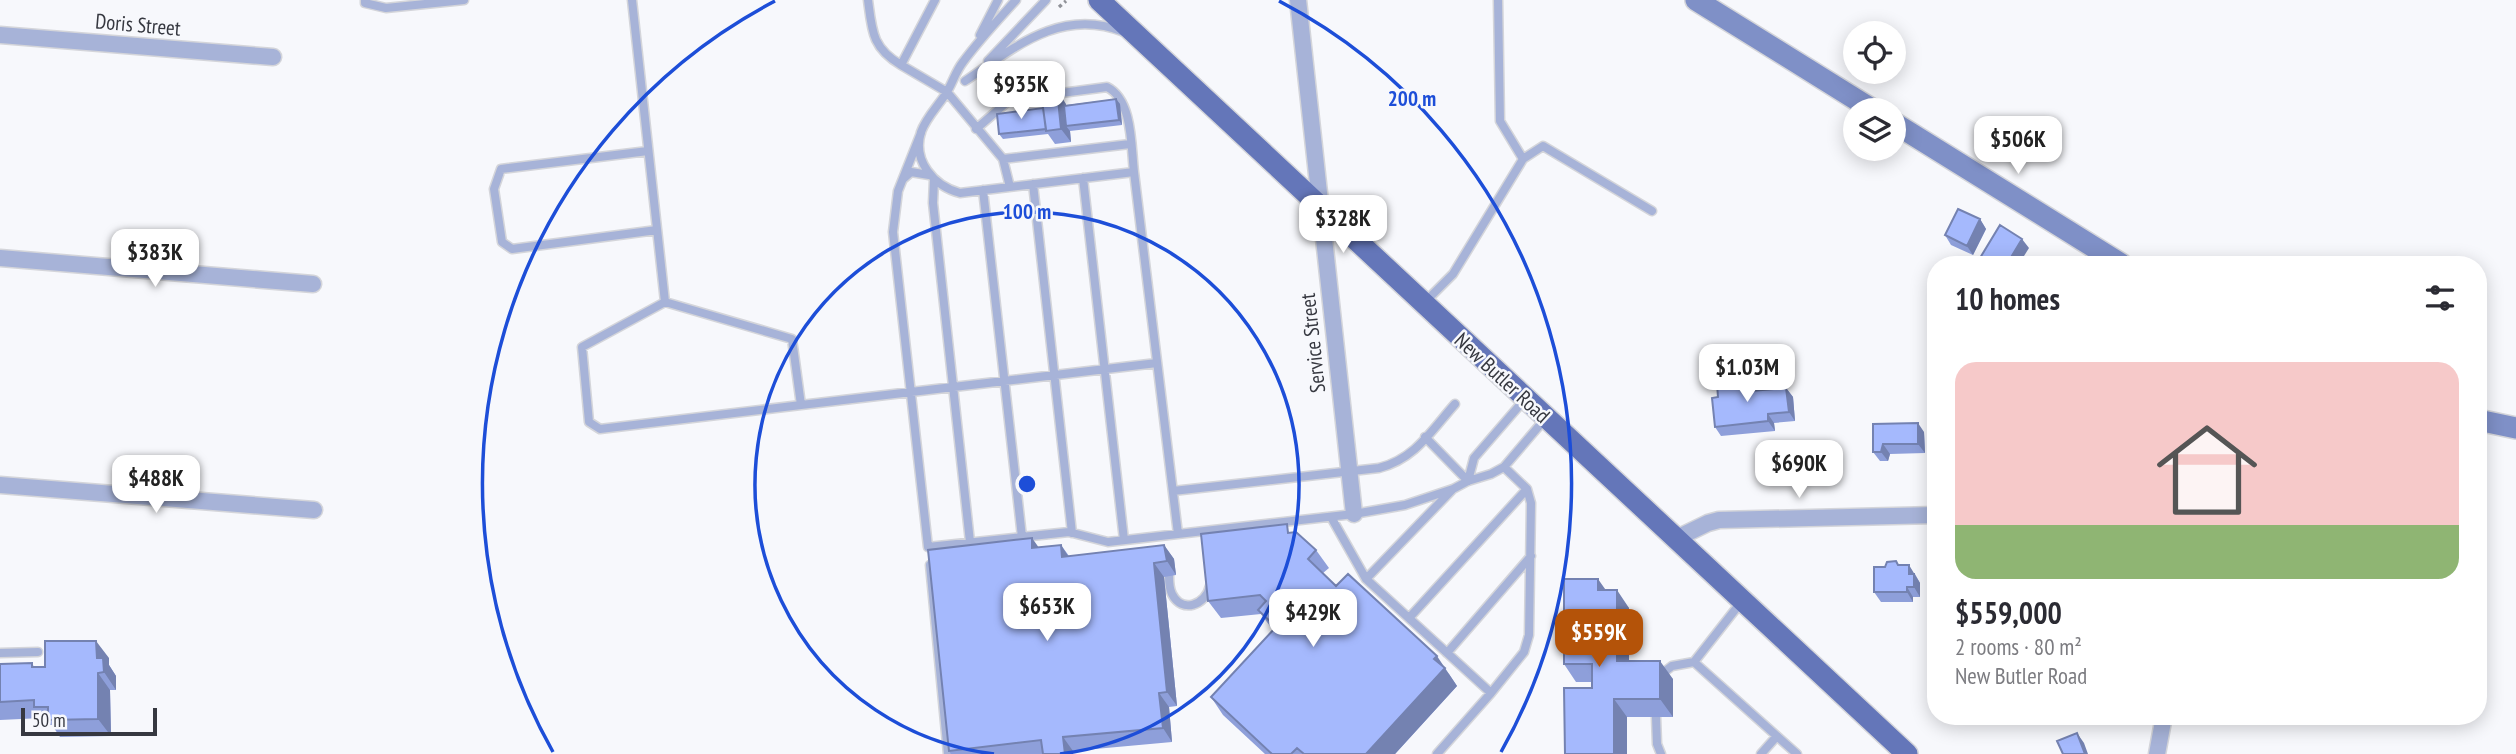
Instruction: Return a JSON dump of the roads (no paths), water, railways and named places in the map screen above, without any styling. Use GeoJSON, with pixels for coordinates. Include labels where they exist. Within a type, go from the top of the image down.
{"type":"FeatureCollection","features":[{"type":"Feature","properties":{"kind":"main road","name":"New Butler Road"},"geometry":{"type":"LineString","coordinates":[[1099,0],[1907,754]]}},
{"type":"Feature","properties":{"kind":"street","name":"Service Street"},"geometry":{"type":"LineString","coordinates":[[1298,0],[1354,514]]}},
{"type":"Feature","properties":{"kind":"street"},"geometry":{"type":"LineString","coordinates":[[1696,0],[1854,98]]}},
{"type":"Feature","properties":{"kind":"street","name":"Doris Street"},"geometry":{"type":"LineString","coordinates":[[0,35],[272,57]]}},
{"type":"Feature","properties":{"kind":"street"},"geometry":{"type":"LineString","coordinates":[[1906,130],[2108,256]]}},
{"type":"Feature","properties":{"kind":"street"},"geometry":{"type":"LineString","coordinates":[[0,258],[313,284]]}},
{"type":"Feature","properties":{"kind":"street"},"geometry":{"type":"LineString","coordinates":[[2487,422],[2516,428]]}},
{"type":"Feature","properties":{"kind":"street"},"geometry":{"type":"LineString","coordinates":[[0,485],[314,510]]}},
{"type":"Feature","properties":{"kind":"street"},"geometry":{"type":"LineString","coordinates":[[1675,539],[1719,520],[1927,515]]}},
{"type":"Feature","properties":{"kind":"street"},"geometry":{"type":"LineString","coordinates":[[2157,754],[2162,725]]}},
{"type":"Feature","properties":{"kind":"lane"},"geometry":{"type":"LineString","coordinates":[[365,0],[365,3],[386,8],[464,0]]}},
{"type":"Feature","properties":{"kind":"lane"},"geometry":{"type":"LineString","coordinates":[[632,0],[665,302]]}},
{"type":"Feature","properties":{"kind":"lane"},"geometry":{"type":"LineString","coordinates":[[869,0],[873,33],[878,46],[885,55],[947,92],[1003,159],[1010,187]]}},
{"type":"Feature","properties":{"kind":"lane"},"geometry":{"type":"LineString","coordinates":[[901,65],[935,0]]}},
{"type":"Feature","properties":{"kind":"lane"},"geometry":{"type":"LineString","coordinates":[[948,754],[893,215],[901,181],[921,133],[998,0]]}},
{"type":"Feature","properties":{"kind":"lane"},"geometry":{"type":"LineString","coordinates":[[968,55],[1016,0]]}},
{"type":"Feature","properties":{"kind":"lane"},"geometry":{"type":"LineString","coordinates":[[965,81],[984,65],[1045,0]]}},
{"type":"Feature","properties":{"kind":"lane"},"geometry":{"type":"LineString","coordinates":[[1498,0],[1500,121],[1523,159]]}},
{"type":"Feature","properties":{"kind":"lane"},"geometry":{"type":"LineString","coordinates":[[947,92],[1015,47],[1044,32],[1069,25],[1093,24],[1110,27],[1127,33],[1149,48]]}},
{"type":"Feature","properties":{"kind":"lane"},"geometry":{"type":"LineString","coordinates":[[976,129],[1006,103],[1016,99],[1107,87],[1120,97],[1127,121],[1134,172],[1178,534]]}},
{"type":"Feature","properties":{"kind":"lane"},"geometry":{"type":"LineString","coordinates":[[921,133],[921,159],[932,178],[947,190],[960,193],[1134,172]]}},
{"type":"Feature","properties":{"kind":"lane"},"geometry":{"type":"LineString","coordinates":[[1003,159],[1130,144]]}},
{"type":"Feature","properties":{"kind":"lane"},"geometry":{"type":"LineString","coordinates":[[1423,304],[1453,274],[1523,159],[1543,146],[1652,211]]}},
{"type":"Feature","properties":{"kind":"lane"},"geometry":{"type":"LineString","coordinates":[[648,151],[501,169],[495,189],[502,242],[512,249],[657,230]]}},
{"type":"Feature","properties":{"kind":"lane"},"geometry":{"type":"LineString","coordinates":[[901,181],[911,172],[932,178]]}},
{"type":"Feature","properties":{"kind":"lane"},"geometry":{"type":"LineString","coordinates":[[932,178],[970,542]]}},
{"type":"Feature","properties":{"kind":"lane"},"geometry":{"type":"LineString","coordinates":[[1083,178],[1124,540]]}},
{"type":"Feature","properties":{"kind":"lane"},"geometry":{"type":"LineString","coordinates":[[1033,184],[1072,533]]}},
{"type":"Feature","properties":{"kind":"lane"},"geometry":{"type":"LineString","coordinates":[[983,190],[1022,537]]}},
{"type":"Feature","properties":{"kind":"lane"},"geometry":{"type":"LineString","coordinates":[[801,405],[792,339],[665,302],[582,347],[589,422],[600,429],[1157,363]]}},
{"type":"Feature","properties":{"kind":"lane"},"geometry":{"type":"LineString","coordinates":[[1468,481],[1475,458],[1525,399]]}},
{"type":"Feature","properties":{"kind":"lane"},"geometry":{"type":"LineString","coordinates":[[1172,491],[1396,464],[1408,457],[1455,404]]}},
{"type":"Feature","properties":{"kind":"lane"},"geometry":{"type":"LineString","coordinates":[[928,547],[1072,533],[1096,540],[1124,540],[1331,517],[1405,505],[1453,489],[1504,467],[1546,418]]}},
{"type":"Feature","properties":{"kind":"lane"},"geometry":{"type":"LineString","coordinates":[[1425,437],[1468,481]]}},
{"type":"Feature","properties":{"kind":"lane"},"geometry":{"type":"LineString","coordinates":[[1437,754],[1524,652],[1529,635],[1531,503],[1527,489],[1504,467]]}},
{"type":"Feature","properties":{"kind":"lane"},"geometry":{"type":"LineString","coordinates":[[1366,579],[1453,489]]}},
{"type":"Feature","properties":{"kind":"lane"},"geometry":{"type":"LineString","coordinates":[[1409,618],[1527,489]]}},
{"type":"Feature","properties":{"kind":"lane"},"geometry":{"type":"LineString","coordinates":[[1331,517],[1366,579],[1491,693]]}},
{"type":"Feature","properties":{"kind":"lane"},"geometry":{"type":"LineString","coordinates":[[1205,531],[1207,543]]}},
{"type":"Feature","properties":{"kind":"lane"},"geometry":{"type":"LineString","coordinates":[[1164,536],[1165,548]]}},
{"type":"Feature","properties":{"kind":"lane"},"geometry":{"type":"LineString","coordinates":[[1447,653],[1531,556]]}},
{"type":"Feature","properties":{"kind":"lane"},"geometry":{"type":"LineString","coordinates":[[1169,576],[1172,595],[1185,606],[1193,606],[1203,601],[1210,589],[1211,580]]}},
{"type":"Feature","properties":{"kind":"lane"},"geometry":{"type":"LineString","coordinates":[[1657,679],[1672,666],[1694,662],[1742,601]]}},
{"type":"Feature","properties":{"kind":"lane"},"geometry":{"type":"LineString","coordinates":[[0,653],[38,652]]}},
{"type":"Feature","properties":{"kind":"lane"},"geometry":{"type":"LineString","coordinates":[[1694,662],[1797,754]]}},
{"type":"Feature","properties":{"kind":"lane"},"geometry":{"type":"LineString","coordinates":[[1656,716],[1657,744],[1661,754]]}},
{"type":"Feature","properties":{"kind":"lane"},"geometry":{"type":"LineString","coordinates":[[1761,754],[1777,736]]}}]}
